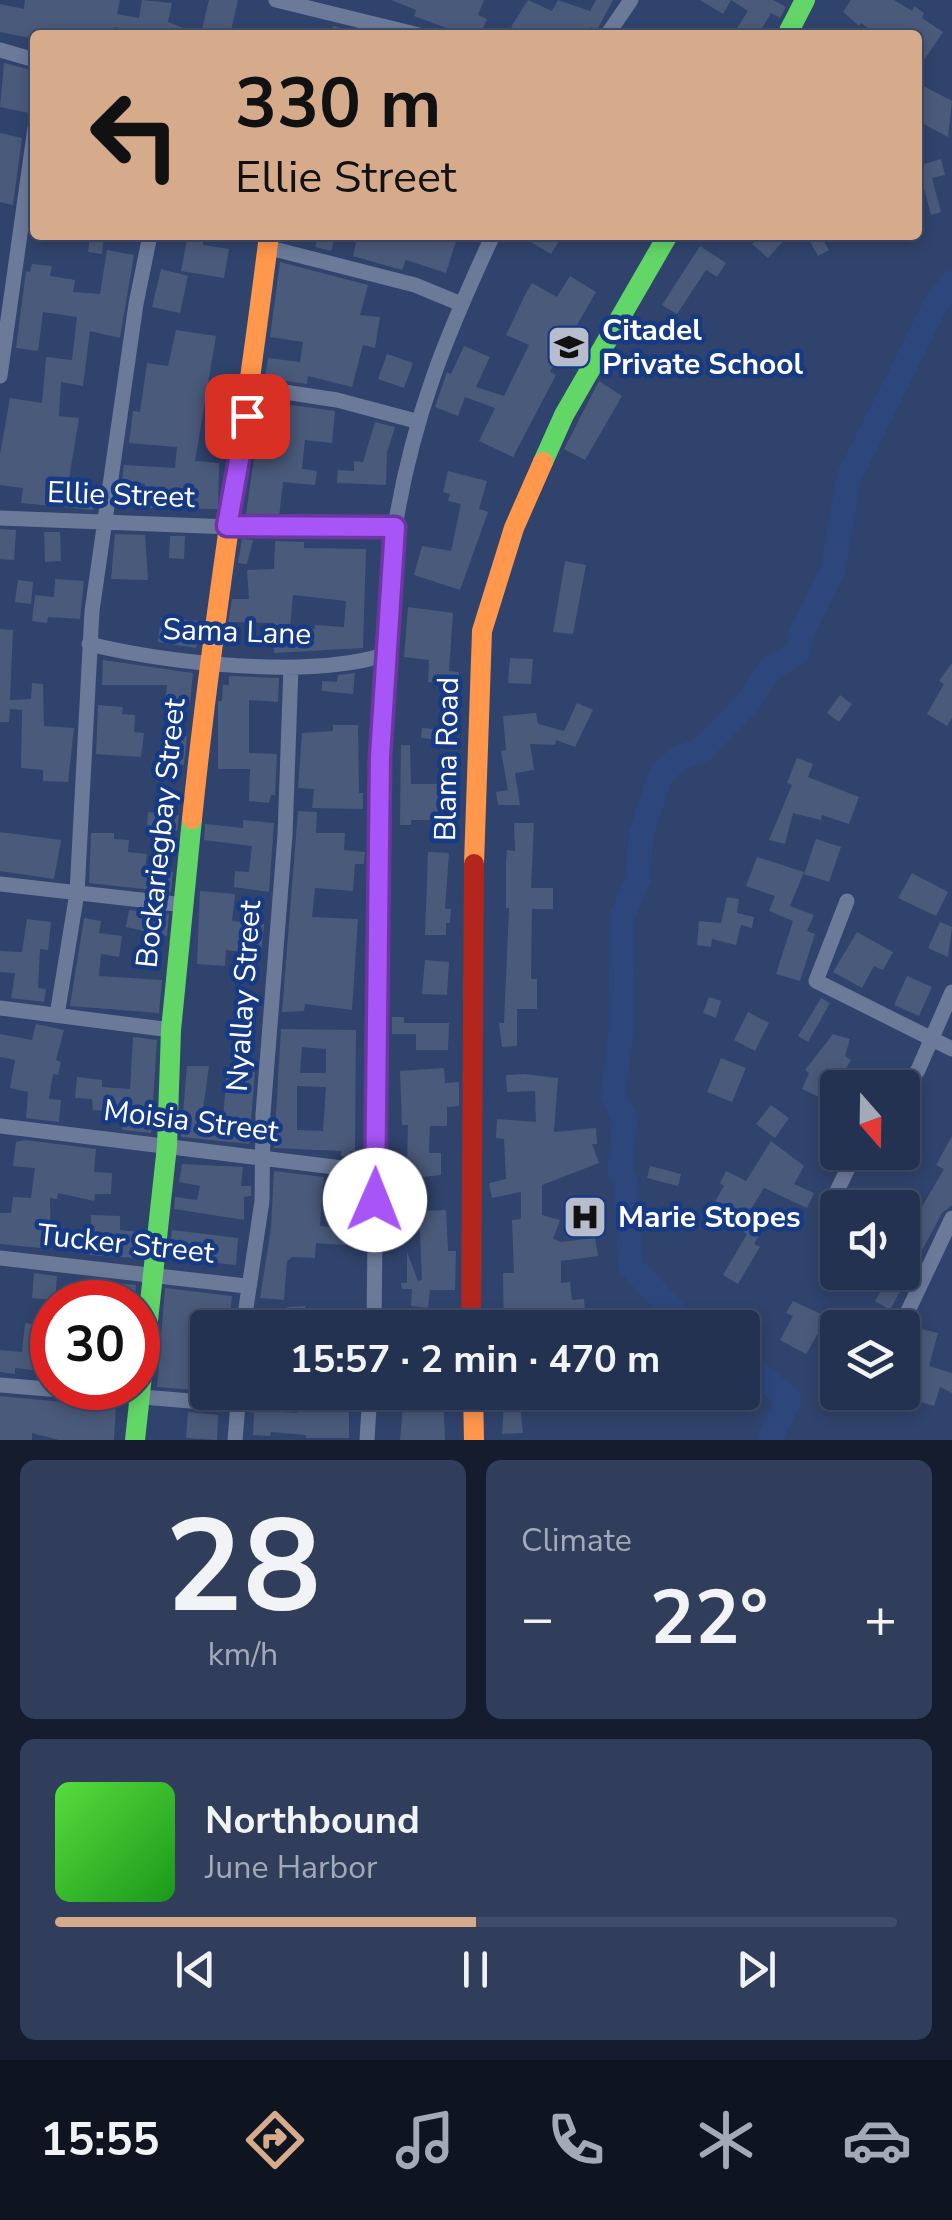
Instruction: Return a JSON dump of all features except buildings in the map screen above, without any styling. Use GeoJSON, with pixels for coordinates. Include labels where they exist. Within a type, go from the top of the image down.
{"type":"FeatureCollection","features":[{"type":"Feature","properties":{"kind":"street"},"geometry":{"type":"LineString","coordinates":[[276,0],[399,30]]}},
{"type":"Feature","properties":{"kind":"street"},"geometry":{"type":"LineString","coordinates":[[610,30],[631,0]]}},
{"type":"Feature","properties":{"kind":"street"},"geometry":{"type":"LineString","coordinates":[[790,30],[805,0]]}},
{"type":"Feature","properties":{"kind":"street"},"geometry":{"type":"LineString","coordinates":[[0,50],[30,59]]}},
{"type":"Feature","properties":{"kind":"street"},"geometry":{"type":"LineString","coordinates":[[0,376],[30,163]]}},
{"type":"Feature","properties":{"kind":"street"},"geometry":{"type":"LineString","coordinates":[[57,1015],[77,893],[88,750],[89,644],[103,522],[149,240]]}},
{"type":"Feature","properties":{"kind":"street"},"geometry":{"type":"LineString","coordinates":[[374,1310],[384,655],[395,527],[416,421],[461,304],[491,240]]}},
{"type":"Feature","properties":{"kind":"street","name":"Blama Road"},"geometry":{"type":"LineString","coordinates":[[472,1310],[475,762],[482,631],[503,558],[549,448],[580,382],[665,240]]}},
{"type":"Feature","properties":{"kind":"street"},"geometry":{"type":"LineString","coordinates":[[268,241],[415,285],[461,304]]}},
{"type":"Feature","properties":{"kind":"street","name":"Bockariegbay Street"},"geometry":{"type":"LineString","coordinates":[[149,1280],[166,1146],[171,1030],[208,660],[251,386],[268,241]]}},
{"type":"Feature","properties":{"kind":"street"},"geometry":{"type":"LineString","coordinates":[[251,386],[337,400],[416,421]]}},
{"type":"Feature","properties":{"kind":"street","name":"Ellie Street"},"geometry":{"type":"LineString","coordinates":[[0,518],[395,527]]}},
{"type":"Feature","properties":{"kind":"street","name":"Sama Lane"},"geometry":{"type":"LineString","coordinates":[[89,644],[138,656],[291,667],[361,662],[384,655]]}},
{"type":"Feature","properties":{"kind":"street","name":"Nyallay Street"},"geometry":{"type":"LineString","coordinates":[[244,1310],[262,1201],[263,1114],[288,787],[291,667]]}},
{"type":"Feature","properties":{"kind":"street"},"geometry":{"type":"LineString","coordinates":[[0,884],[185,905]]}},
{"type":"Feature","properties":{"kind":"street"},"geometry":{"type":"LineString","coordinates":[[847,901],[816,981],[952,1049]]}},
{"type":"Feature","properties":{"kind":"street"},"geometry":{"type":"LineString","coordinates":[[914,1070],[952,992]]}},
{"type":"Feature","properties":{"kind":"street"},"geometry":{"type":"LineString","coordinates":[[0,1008],[171,1030]]}},
{"type":"Feature","properties":{"kind":"street","name":"Moisia Street"},"geometry":{"type":"LineString","coordinates":[[0,1126],[375,1172]]}},
{"type":"Feature","properties":{"kind":"street"},"geometry":{"type":"LineString","coordinates":[[909,1310],[952,1218]]}},
{"type":"Feature","properties":{"kind":"street","name":"Tucker Street"},"geometry":{"type":"LineString","coordinates":[[0,1258],[246,1286]]}},
{"type":"Feature","properties":{"kind":"street"},"geometry":{"type":"LineString","coordinates":[[0,1385],[30,1388]]}},
{"type":"Feature","properties":{"kind":"street"},"geometry":{"type":"LineString","coordinates":[[160,1399],[190,1399]]}},
{"type":"Feature","properties":{"kind":"street","name":"Bockariegbay Street"},"geometry":{"type":"LineString","coordinates":[[135,1440],[139,1410]]}},
{"type":"Feature","properties":{"kind":"street"},"geometry":{"type":"LineString","coordinates":[[235,1440],[237,1410]]}},
{"type":"Feature","properties":{"kind":"street"},"geometry":{"type":"LineString","coordinates":[[367,1440],[369,1410]]}},
{"type":"Feature","properties":{"kind":"street"},"geometry":{"type":"LineString","coordinates":[[473,1410],[474,1440]]}},
{"type":"Feature","properties":{"kind":"waterway"},"geometry":{"type":"LineString","coordinates":[[672,1310],[631,1266],[626,1184],[620,1170],[625,1120],[613,1095],[621,1031],[622,917],[638,879],[641,834],[661,774],[679,758],[702,750],[749,701],[769,669],[798,653],[801,634],[833,570],[849,477],[936,304],[952,283]]}},
{"type":"Feature","properties":{"kind":"waterway"},"geometry":{"type":"LineString","coordinates":[[760,1376],[789,1399],[769,1440]]}},
{"type":"Feature","properties":{"kind":"traffic: fast"},"geometry":{"type":"LineString","coordinates":[[790,30],[805,0]]}},
{"type":"Feature","properties":{"kind":"traffic: fast"},"geometry":{"type":"LineString","coordinates":[[543,462],[564,415],[665,240]]}},
{"type":"Feature","properties":{"kind":"traffic: fast"},"geometry":{"type":"LineString","coordinates":[[135,1440],[167,1146],[171,1030],[192,819]]}},
{"type":"Feature","properties":{"kind":"traffic: slow"},"geometry":{"type":"LineString","coordinates":[[192,819],[268,240]]}},
{"type":"Feature","properties":{"kind":"traffic: slow"},"geometry":{"type":"LineString","coordinates":[[474,864],[482,631],[514,528],[543,462]]}},
{"type":"Feature","properties":{"kind":"traffic: slow"},"geometry":{"type":"LineString","coordinates":[[473,1410],[474,1440]]}},
{"type":"Feature","properties":{"kind":"traffic: jam"},"geometry":{"type":"LineString","coordinates":[[471,1310],[474,864]]}},
{"type":"Feature","properties":{"kind":"place","name":"Citadel Private School"},"geometry":{"type":"Point","coordinates":[569,347]}},
{"type":"Feature","properties":{"kind":"place","name":"Marie Stopes"},"geometry":{"type":"Point","coordinates":[585,1217]}},
{"type":"Feature","properties":{"kind":"route"},"geometry":{"type":"LineString","coordinates":[[247,416],[227,526],[310,530],[395,527],[380,756],[375,1200]]}}]}
